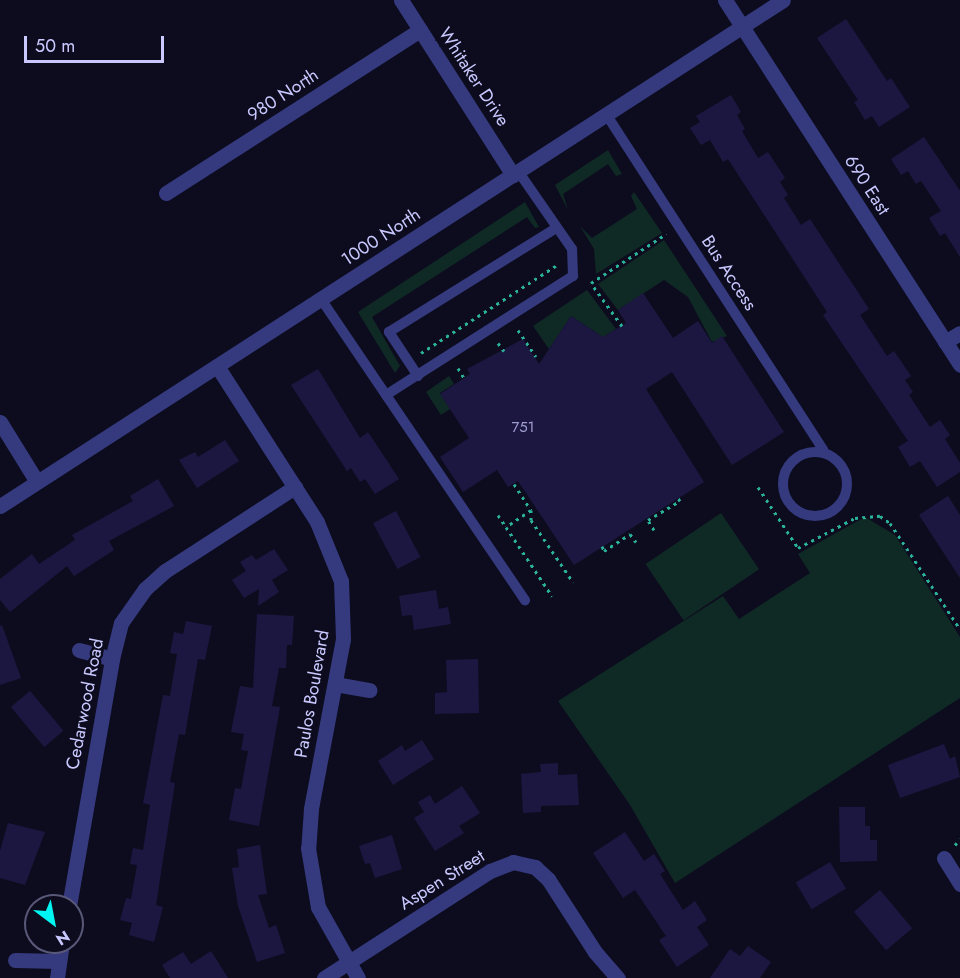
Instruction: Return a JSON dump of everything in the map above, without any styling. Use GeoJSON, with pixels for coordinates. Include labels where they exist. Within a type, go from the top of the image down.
{"type":"FeatureCollection","features":[{"type":"Feature","properties":{"kind":"street","name":"Whitaker Drive"},"geometry":{"type":"LineString","coordinates":[[401,0],[516,173]]}},
{"type":"Feature","properties":{"kind":"street","name":"690 East"},"geometry":{"type":"LineString","coordinates":[[725,0],[960,365]]}},
{"type":"Feature","properties":{"kind":"street","name":"1000 North"},"geometry":{"type":"LineString","coordinates":[[0,506],[783,0]]}},
{"type":"Feature","properties":{"kind":"street","name":"980 North"},"geometry":{"type":"LineString","coordinates":[[166,193],[420,30]]}},
{"type":"Feature","properties":{"kind":"street"},"geometry":{"type":"LineString","coordinates":[[945,342],[960,333]]}},
{"type":"Feature","properties":{"kind":"street","name":"Paulos Boulevard"},"geometry":{"type":"LineString","coordinates":[[217,366],[327,541],[341,580],[345,619],[308,848],[318,907],[358,978]]}},
{"type":"Feature","properties":{"kind":"street"},"geometry":{"type":"LineString","coordinates":[[0,422],[37,482]]}},
{"type":"Feature","properties":{"kind":"street","name":"Cedarwood Road"},"geometry":{"type":"LineString","coordinates":[[71,894],[112,658],[121,623],[145,589],[165,571],[295,487]]}},
{"type":"Feature","properties":{"kind":"street"},"geometry":{"type":"LineString","coordinates":[[78,650],[112,658]]}},
{"type":"Feature","properties":{"kind":"street"},"geometry":{"type":"LineString","coordinates":[[335,684],[369,690]]}},
{"type":"Feature","properties":{"kind":"street"},"geometry":{"type":"LineString","coordinates":[[944,858],[960,884]]}},
{"type":"Feature","properties":{"kind":"street","name":"Aspen Street"},"geometry":{"type":"LineString","coordinates":[[324,978],[490,871],[513,862],[535,867],[548,879],[595,952],[618,978]]}},
{"type":"Feature","properties":{"kind":"street"},"geometry":{"type":"LineString","coordinates":[[57,978],[59,954]]}},
{"type":"Feature","properties":{"kind":"street"},"geometry":{"type":"LineString","coordinates":[[15,960],[58,961]]}},
{"type":"Feature","properties":{"kind":"lane","name":"Bus Access"},"geometry":{"type":"LineString","coordinates":[[606,114],[823,450]]}},
{"type":"Feature","properties":{"kind":"lane"},"geometry":{"type":"LineString","coordinates":[[386,395],[573,276],[572,249],[516,173]]}},
{"type":"Feature","properties":{"kind":"lane"},"geometry":{"type":"LineString","coordinates":[[418,376],[389,332],[556,228]]}},
{"type":"Feature","properties":{"kind":"lane"},"geometry":{"type":"LineString","coordinates":[[321,298],[525,600]]}},
{"type":"Feature","properties":{"kind":"lane"},"geometry":{"type":"LineString","coordinates":[[823,450],[833,458],[847,481],[846,494],[841,506],[828,513],[804,516],[790,503],[784,488],[786,468],[802,453],[823,450]]}},
{"type":"Feature","properties":{"kind":"path"},"geometry":{"type":"LineString","coordinates":[[622,326],[591,283],[667,234]]}},
{"type":"Feature","properties":{"kind":"path"},"geometry":{"type":"LineString","coordinates":[[421,353],[557,265]]}},
{"type":"Feature","properties":{"kind":"path"},"geometry":{"type":"LineString","coordinates":[[519,330],[536,357]]}},
{"type":"Feature","properties":{"kind":"path"},"geometry":{"type":"LineString","coordinates":[[498,343],[504,351]]}},
{"type":"Feature","properties":{"kind":"path"},"geometry":{"type":"LineString","coordinates":[[458,368],[464,378]]}},
{"type":"Feature","properties":{"kind":"path"},"geometry":{"type":"LineString","coordinates":[[513,484],[531,510],[531,520],[573,582]]}},
{"type":"Feature","properties":{"kind":"path"},"geometry":{"type":"LineString","coordinates":[[758,487],[798,549],[855,518],[880,516],[890,523],[960,629]]}},
{"type":"Feature","properties":{"kind":"path"},"geometry":{"type":"LineString","coordinates":[[654,530],[648,520],[680,501],[678,498]]}},
{"type":"Feature","properties":{"kind":"path"},"geometry":{"type":"LineString","coordinates":[[506,527],[531,510]]}},
{"type":"Feature","properties":{"kind":"path"},"geometry":{"type":"LineString","coordinates":[[498,515],[552,596]]}},
{"type":"Feature","properties":{"kind":"path"},"geometry":{"type":"LineString","coordinates":[[602,546],[604,551],[630,534],[636,542]]}},
{"type":"Feature","properties":{"kind":"green space"},"geometry":{"type":"Polygon","coordinates":[[[608,150],[622,174],[616,176],[608,164],[563,194],[568,210],[555,185],[608,150]]]}},
{"type":"Feature","properties":{"kind":"green space"},"geometry":{"type":"Polygon","coordinates":[[[634,192],[662,233],[596,274],[594,249],[580,226],[592,238],[637,209],[631,196],[634,192]]]}},
{"type":"Feature","properties":{"kind":"green space"},"geometry":{"type":"Polygon","coordinates":[[[525,202],[539,227],[535,228],[527,217],[372,317],[400,366],[395,373],[358,312],[525,202]]]}},
{"type":"Feature","properties":{"kind":"green space"},"geometry":{"type":"Polygon","coordinates":[[[664,240],[727,336],[712,342],[688,297],[664,280],[618,310],[598,284],[664,240]]]}},
{"type":"Feature","properties":{"kind":"green space"},"geometry":{"type":"Polygon","coordinates":[[[587,290],[616,329],[603,337],[571,316],[549,349],[533,326],[587,290]]]}},
{"type":"Feature","properties":{"kind":"green space"},"geometry":{"type":"Polygon","coordinates":[[[449,376],[454,384],[440,393],[450,409],[441,415],[426,392],[449,376]]]}},
{"type":"Feature","properties":{"kind":"green space"},"geometry":{"type":"Polygon","coordinates":[[[721,513],[759,569],[684,620],[646,564],[721,513]]]}},
{"type":"Feature","properties":{"kind":"green space"},"geometry":{"type":"Polygon","coordinates":[[[865,517],[895,535],[960,637],[960,698],[675,883],[630,805],[558,701],[723,596],[739,619],[810,573],[798,554],[865,517]]]}},
{"type":"Feature","properties":{"kind":"building"},"geometry":{"type":"Polygon","coordinates":[[[846,19],[887,81],[891,78],[910,107],[879,127],[872,116],[865,120],[854,102],[858,100],[817,38],[846,19]]]}},
{"type":"Feature","properties":{"kind":"building"},"geometry":{"type":"Polygon","coordinates":[[[731,95],[741,112],[737,115],[745,129],[742,131],[758,158],[768,152],[785,178],[780,182],[788,195],[784,198],[801,225],[810,219],[869,309],[860,315],[887,356],[894,351],[911,376],[905,380],[913,392],[909,395],[930,427],[940,420],[950,435],[945,439],[960,463],[960,472],[937,487],[920,461],[910,467],[898,447],[908,441],[823,315],[827,312],[728,159],[723,162],[710,140],[701,145],[690,128],[700,122],[696,116],[731,95]]]}},
{"type":"Feature","properties":{"kind":"building"},"geometry":{"type":"Polygon","coordinates":[[[924,137],[960,191],[960,257],[945,233],[940,236],[929,218],[941,211],[921,181],[916,184],[908,171],[901,175],[891,159],[924,137]]]}},
{"type":"Feature","properties":{"kind":"building"},"geometry":{"type":"Polygon","coordinates":[[[643,293],[673,338],[698,321],[712,343],[722,336],[784,432],[732,465],[672,372],[646,389],[704,482],[574,565],[518,481],[508,487],[497,470],[463,492],[440,457],[469,438],[440,394],[470,374],[467,369],[523,339],[539,364],[571,316],[603,337],[626,323],[618,310],[643,293]]]}},
{"type":"Feature","properties":{"kind":"building"},"geometry":{"type":"Polygon","coordinates":[[[318,369],[360,438],[368,432],[399,479],[375,494],[365,479],[360,482],[351,468],[347,471],[291,385],[318,369]]]}},
{"type":"Feature","properties":{"kind":"building"},"geometry":{"type":"Polygon","coordinates":[[[225,440],[239,461],[197,488],[179,460],[195,452],[198,457],[225,440]]]}},
{"type":"Feature","properties":{"kind":"building"},"geometry":{"type":"Polygon","coordinates":[[[158,479],[174,506],[109,541],[114,550],[74,576],[67,566],[10,612],[0,600],[0,579],[32,554],[39,564],[75,540],[72,535],[133,501],[130,496],[158,479]]]}},
{"type":"Feature","properties":{"kind":"building"},"geometry":{"type":"Polygon","coordinates":[[[948,496],[960,515],[960,578],[919,515],[948,496]]]}},
{"type":"Feature","properties":{"kind":"building"},"geometry":{"type":"Polygon","coordinates":[[[396,511],[420,557],[397,569],[373,523],[396,511]]]}},
{"type":"Feature","properties":{"kind":"building"},"geometry":{"type":"Polygon","coordinates":[[[274,549],[288,570],[272,580],[279,592],[258,606],[259,589],[244,598],[232,580],[246,571],[240,562],[252,555],[256,560],[274,549]]]}},
{"type":"Feature","properties":{"kind":"building"},"geometry":{"type":"Polygon","coordinates":[[[436,590],[439,609],[448,607],[451,624],[414,630],[412,615],[402,616],[399,596],[436,590]]]}},
{"type":"Feature","properties":{"kind":"building"},"geometry":{"type":"Polygon","coordinates":[[[257,614],[294,616],[292,645],[287,645],[286,668],[279,668],[272,706],[280,707],[259,826],[229,820],[235,788],[241,789],[248,751],[241,750],[244,734],[231,732],[240,686],[253,688],[257,614]]]}},
{"type":"Feature","properties":{"kind":"building"},"geometry":{"type":"Polygon","coordinates":[[[186,621],[212,626],[205,660],[198,659],[185,735],[179,734],[170,782],[175,783],[156,905],[163,907],[154,942],[129,935],[132,923],[120,920],[126,898],[131,899],[137,865],[130,864],[133,848],[143,850],[150,805],[143,803],[163,695],[170,696],[177,654],[170,653],[174,632],[183,634],[186,621]]]}},
{"type":"Feature","properties":{"kind":"building"},"geometry":{"type":"Polygon","coordinates":[[[2,625],[21,678],[0,685],[0,626],[2,625]]]}},
{"type":"Feature","properties":{"kind":"building"},"geometry":{"type":"Polygon","coordinates":[[[478,659],[479,713],[435,714],[435,693],[447,692],[446,660],[478,659]]]}},
{"type":"Feature","properties":{"kind":"building"},"geometry":{"type":"Polygon","coordinates":[[[30,691],[63,731],[44,747],[11,707],[30,691]]]}},
{"type":"Feature","properties":{"kind":"building"},"geometry":{"type":"Polygon","coordinates":[[[422,740],[434,759],[393,785],[378,761],[402,745],[405,751],[422,740]]]}},
{"type":"Feature","properties":{"kind":"building"},"geometry":{"type":"Polygon","coordinates":[[[944,744],[950,759],[955,756],[960,777],[900,798],[888,765],[944,744]]]}},
{"type":"Feature","properties":{"kind":"building"},"geometry":{"type":"Polygon","coordinates":[[[558,763],[558,775],[577,774],[579,805],[541,806],[541,812],[523,813],[521,774],[541,772],[540,764],[558,763]]]}},
{"type":"Feature","properties":{"kind":"building"},"geometry":{"type":"Polygon","coordinates":[[[462,786],[480,813],[459,826],[464,833],[435,851],[414,818],[424,812],[418,802],[430,795],[435,804],[462,786]]]}},
{"type":"Feature","properties":{"kind":"building"},"geometry":{"type":"Polygon","coordinates":[[[839,807],[865,807],[865,826],[870,826],[870,840],[877,840],[877,861],[840,862],[839,807]]]}},
{"type":"Feature","properties":{"kind":"building"},"geometry":{"type":"Polygon","coordinates":[[[8,823],[45,832],[25,885],[0,878],[0,851],[8,823]]]}},
{"type":"Feature","properties":{"kind":"building"},"geometry":{"type":"Polygon","coordinates":[[[625,832],[644,861],[654,854],[665,871],[660,874],[683,910],[695,901],[707,920],[697,927],[709,945],[677,967],[659,940],[666,936],[635,890],[623,898],[593,853],[625,832]]]}},
{"type":"Feature","properties":{"kind":"building"},"geometry":{"type":"Polygon","coordinates":[[[392,835],[402,869],[375,878],[370,863],[365,864],[359,846],[392,835]]]}},
{"type":"Feature","properties":{"kind":"building"},"geometry":{"type":"Polygon","coordinates":[[[260,845],[267,894],[258,895],[269,928],[276,925],[285,953],[257,962],[238,906],[232,868],[239,867],[237,849],[260,845]]]}},
{"type":"Feature","properties":{"kind":"building"},"geometry":{"type":"Polygon","coordinates":[[[830,862],[846,889],[812,909],[796,883],[830,862]]]}},
{"type":"Feature","properties":{"kind":"building"},"geometry":{"type":"Polygon","coordinates":[[[880,890],[912,928],[886,950],[854,912],[880,890]]]}},
{"type":"Feature","properties":{"kind":"building"},"geometry":{"type":"Polygon","coordinates":[[[748,946],[771,962],[760,978],[710,978],[730,949],[740,956],[748,946]]]}},
{"type":"Feature","properties":{"kind":"building"},"geometry":{"type":"Polygon","coordinates":[[[211,951],[228,978],[170,978],[162,965],[183,952],[191,964],[211,951]]]}}]}
